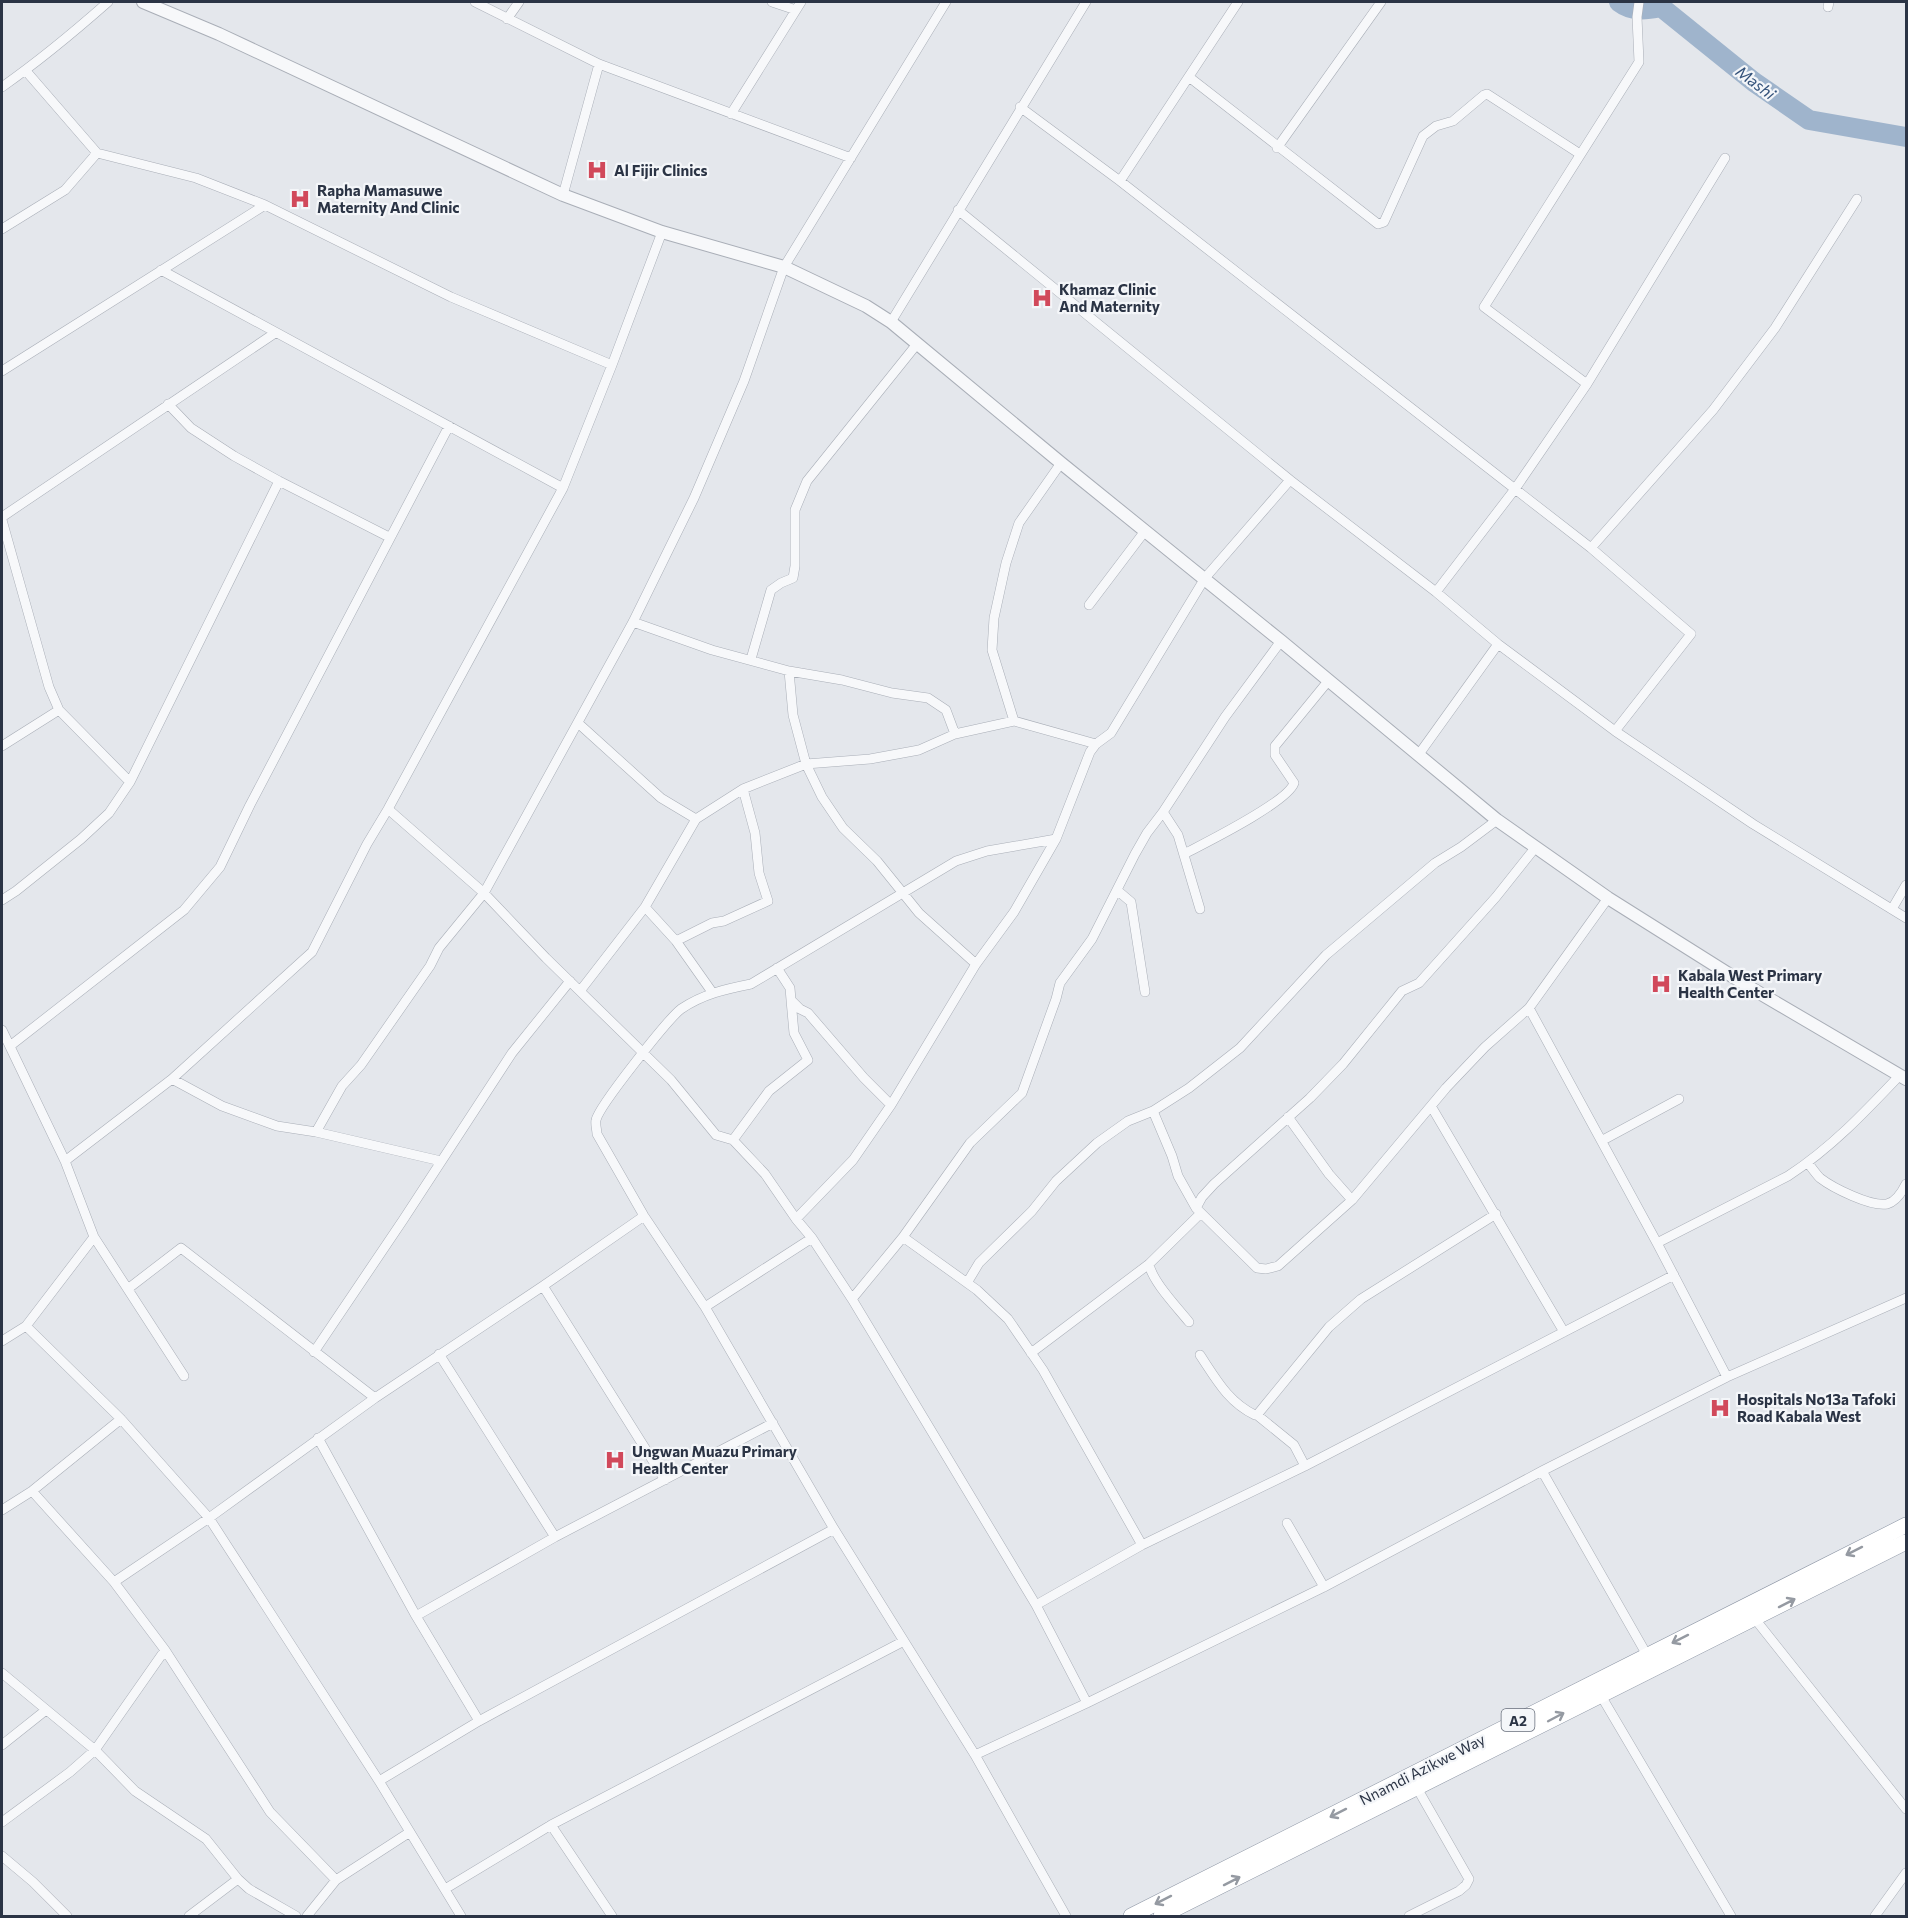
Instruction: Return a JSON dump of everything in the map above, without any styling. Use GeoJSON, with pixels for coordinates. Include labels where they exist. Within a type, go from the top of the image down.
{"type":"FeatureCollection","features":[{"type":"Feature","properties":{"kind":"highway","name":"Nnamdi Azikwe Way"},"geometry":{"type":"LineString","coordinates":[[1131,1917],[1906,1525]]}},
{"type":"Feature","properties":{"kind":"highway","name":"Nnamdi Azikwe Way"},"geometry":{"type":"LineString","coordinates":[[1161,1917],[1600,1694],[1906,1542]]}},
{"type":"Feature","properties":{"kind":"street"},"geometry":{"type":"LineString","coordinates":[[2,87],[26,71],[108,2]]}},
{"type":"Feature","properties":{"kind":"street"},"geometry":{"type":"LineString","coordinates":[[143,2],[230,39],[563,195],[662,232],[784,267],[866,306],[891,322],[1061,463],[1281,640],[1497,820],[1608,898],[1752,988],[1903,1077],[1852,1126],[1808,1163],[1788,1176],[1657,1242]]}},
{"type":"Feature","properties":{"kind":"street"},"geometry":{"type":"LineString","coordinates":[[475,2],[599,64],[851,158]]}},
{"type":"Feature","properties":{"kind":"street"},"geometry":{"type":"LineString","coordinates":[[507,19],[519,2]]}},
{"type":"Feature","properties":{"kind":"street"},"geometry":{"type":"LineString","coordinates":[[731,114],[799,6],[772,2]]}},
{"type":"Feature","properties":{"kind":"street"},"geometry":{"type":"LineString","coordinates":[[316,1132],[342,1086],[361,1065],[430,966],[439,948],[484,893],[633,622],[694,498],[740,391],[784,267],[946,2]]}},
{"type":"Feature","properties":{"kind":"street"},"geometry":{"type":"LineString","coordinates":[[891,322],[1086,2]]}},
{"type":"Feature","properties":{"kind":"street"},"geometry":{"type":"LineString","coordinates":[[1120,181],[1238,2]]}},
{"type":"Feature","properties":{"kind":"street"},"geometry":{"type":"LineString","coordinates":[[1277,148],[1381,2]]}},
{"type":"Feature","properties":{"kind":"street"},"geometry":{"type":"LineString","coordinates":[[1587,384],[1484,307],[1639,62],[1637,17],[1639,2]]}},
{"type":"Feature","properties":{"kind":"street"},"geometry":{"type":"LineString","coordinates":[[563,195],[599,64]]}},
{"type":"Feature","properties":{"kind":"street"},"geometry":{"type":"LineString","coordinates":[[26,71],[96,153],[196,178],[265,205],[451,297],[612,365]]}},
{"type":"Feature","properties":{"kind":"street"},"geometry":{"type":"LineString","coordinates":[[1189,77],[1277,148],[1378,224],[1384,222],[1423,135],[1436,126],[1454,121],[1484,95],[1487,94],[1580,154]]}},
{"type":"Feature","properties":{"kind":"street"},"geometry":{"type":"LineString","coordinates":[[1020,107],[1120,181],[1591,548],[1691,634],[1615,731]]}},
{"type":"Feature","properties":{"kind":"street"},"geometry":{"type":"LineString","coordinates":[[2,229],[65,190],[96,153]]}},
{"type":"Feature","properties":{"kind":"street"},"geometry":{"type":"LineString","coordinates":[[1436,592],[1515,489],[1587,384],[1725,158]]}},
{"type":"Feature","properties":{"kind":"street"},"geometry":{"type":"LineString","coordinates":[[1591,548],[1713,410],[1768,337],[1857,199]]}},
{"type":"Feature","properties":{"kind":"street"},"geometry":{"type":"LineString","coordinates":[[2,371],[265,205]]}},
{"type":"Feature","properties":{"kind":"street"},"geometry":{"type":"LineString","coordinates":[[958,210],[1290,480],[1436,592],[1498,644],[1615,731],[1753,824],[1906,918]]}},
{"type":"Feature","properties":{"kind":"street"},"geometry":{"type":"LineString","coordinates":[[65,1161],[171,1079],[312,952],[367,844],[562,488],[612,365],[662,232]]}},
{"type":"Feature","properties":{"kind":"street"},"geometry":{"type":"LineString","coordinates":[[161,270],[562,488]]}},
{"type":"Feature","properties":{"kind":"street"},"geometry":{"type":"LineString","coordinates":[[130,782],[59,710],[49,687],[2,518],[275,333]]}},
{"type":"Feature","properties":{"kind":"street"},"geometry":{"type":"LineString","coordinates":[[750,659],[771,590],[793,578],[795,510],[807,481],[917,344]]}},
{"type":"Feature","properties":{"kind":"street"},"geometry":{"type":"LineString","coordinates":[[168,404],[191,428],[279,482],[389,537]]}},
{"type":"Feature","properties":{"kind":"street"},"geometry":{"type":"LineString","coordinates":[[10,1046],[184,910],[220,867],[255,794],[449,426]]}},
{"type":"Feature","properties":{"kind":"street"},"geometry":{"type":"LineString","coordinates":[[1014,721],[992,650],[994,618],[1006,563],[1019,523],[1061,463]]}},
{"type":"Feature","properties":{"kind":"street"},"geometry":{"type":"LineString","coordinates":[[796,1219],[852,1160],[891,1105],[976,964],[1014,912],[1056,839],[1081,772],[1096,744],[1111,733],[1205,578],[1290,480]]}},
{"type":"Feature","properties":{"kind":"street"},"geometry":{"type":"LineString","coordinates":[[2,900],[16,891],[109,813],[130,782],[279,482]]}},
{"type":"Feature","properties":{"kind":"street"},"geometry":{"type":"LineString","coordinates":[[1089,605],[1145,531]]}},
{"type":"Feature","properties":{"kind":"street"},"geometry":{"type":"LineString","coordinates":[[633,622],[712,650],[789,671],[842,680],[892,693],[928,698],[946,710],[955,734]]}},
{"type":"Feature","properties":{"kind":"street"},"geometry":{"type":"LineString","coordinates":[[852,1299],[903,1237],[970,1143],[1022,1093],[1060,983],[1092,939],[1135,854],[1225,717],[1281,640]]}},
{"type":"Feature","properties":{"kind":"street"},"geometry":{"type":"LineString","coordinates":[[1419,754],[1498,644]]}},
{"type":"Feature","properties":{"kind":"street"},"geometry":{"type":"LineString","coordinates":[[789,671],[793,715],[806,764],[822,797],[843,828],[878,861],[902,893],[936,930],[976,964]]}},
{"type":"Feature","properties":{"kind":"street"},"geometry":{"type":"LineString","coordinates":[[1184,854],[1259,813],[1292,789],[1294,783],[1275,755],[1275,746],[1329,680]]}},
{"type":"Feature","properties":{"kind":"street"},"geometry":{"type":"LineString","coordinates":[[2,746],[59,710]]}},
{"type":"Feature","properties":{"kind":"street"},"geometry":{"type":"LineString","coordinates":[[580,991],[645,907],[696,819],[743,789],[806,764],[870,759],[919,750],[955,734],[1014,721],[1096,744]]}},
{"type":"Feature","properties":{"kind":"street"},"geometry":{"type":"LineString","coordinates":[[578,723],[661,798],[696,819]]}},
{"type":"Feature","properties":{"kind":"street"},"geometry":{"type":"LineString","coordinates":[[676,941],[712,923],[724,921],[768,901],[759,873],[755,833],[743,789]]}},
{"type":"Feature","properties":{"kind":"street"},"geometry":{"type":"LineString","coordinates":[[388,809],[484,893],[684,1094],[716,1135],[733,1140],[765,1174],[812,1238],[852,1299],[1036,1605],[1087,1703]]}},
{"type":"Feature","properties":{"kind":"street"},"geometry":{"type":"LineString","coordinates":[[1163,812],[1178,835],[1200,909]]}},
{"type":"Feature","properties":{"kind":"street"},"geometry":{"type":"LineString","coordinates":[[967,1283],[979,1263],[1032,1212],[1056,1181],[1097,1143],[1128,1121],[1153,1111],[1189,1088],[1240,1048],[1326,956],[1436,863],[1497,820]]}},
{"type":"Feature","properties":{"kind":"street"},"geometry":{"type":"LineString","coordinates":[[1056,839],[987,851],[956,861],[751,984],[712,992],[681,1010],[664,1025],[596,1120],[597,1134],[644,1216],[705,1307],[834,1529],[975,1755],[1066,1917]]}},
{"type":"Feature","properties":{"kind":"street"},"geometry":{"type":"LineString","coordinates":[[1031,1353],[1149,1263],[1199,1210],[1202,1197],[1214,1184],[1311,1098],[1343,1064],[1402,991],[1419,983],[1448,952],[1535,848]]}},
{"type":"Feature","properties":{"kind":"street"},"geometry":{"type":"LineString","coordinates":[[1892,909],[1906,885]]}},
{"type":"Feature","properties":{"kind":"street"},"geometry":{"type":"LineString","coordinates":[[1118,891],[1131,902],[1145,992]]}},
{"type":"Feature","properties":{"kind":"street"},"geometry":{"type":"LineString","coordinates":[[1153,1111],[1178,1176],[1199,1210],[1257,1268],[1266,1269],[1278,1266],[1352,1200],[1446,1088],[1485,1047],[1529,1008],[1608,898]]}},
{"type":"Feature","properties":{"kind":"street"},"geometry":{"type":"LineString","coordinates":[[645,907],[676,941],[712,992]]}},
{"type":"Feature","properties":{"kind":"street"},"geometry":{"type":"LineString","coordinates":[[733,1140],[769,1090],[808,1060],[794,1033],[790,988],[777,968]]}},
{"type":"Feature","properties":{"kind":"street"},"geometry":{"type":"LineString","coordinates":[[314,1352],[512,1053],[570,981]]}},
{"type":"Feature","properties":{"kind":"street"},"geometry":{"type":"LineString","coordinates":[[791,1000],[808,1013],[864,1078],[891,1105]]}},
{"type":"Feature","properties":{"kind":"street"},"geometry":{"type":"LineString","coordinates":[[1529,1008],[1603,1140],[1727,1377]]}},
{"type":"Feature","properties":{"kind":"street"},"geometry":{"type":"LineString","coordinates":[[2,1030],[65,1161],[94,1237],[184,1376]]}},
{"type":"Feature","properties":{"kind":"street"},"geometry":{"type":"LineString","coordinates":[[171,1079],[222,1106],[276,1126],[316,1132],[441,1161]]}},
{"type":"Feature","properties":{"kind":"street"},"geometry":{"type":"LineString","coordinates":[[1603,1140],[1680,1099]]}},
{"type":"Feature","properties":{"kind":"street"},"geometry":{"type":"LineString","coordinates":[[1431,1106],[1564,1332]]}},
{"type":"Feature","properties":{"kind":"street"},"geometry":{"type":"LineString","coordinates":[[1288,1117],[1329,1174],[1352,1200]]}},
{"type":"Feature","properties":{"kind":"street"},"geometry":{"type":"LineString","coordinates":[[1808,1163],[1819,1178],[1844,1192],[1868,1201],[1885,1204],[1895,1200],[1906,1184]]}},
{"type":"Feature","properties":{"kind":"street"},"geometry":{"type":"LineString","coordinates":[[1257,1415],[1329,1327],[1361,1299],[1496,1214]]}},
{"type":"Feature","properties":{"kind":"street"},"geometry":{"type":"LineString","coordinates":[[114,1582],[209,1518],[375,1398],[644,1216]]}},
{"type":"Feature","properties":{"kind":"street"},"geometry":{"type":"LineString","coordinates":[[2,1341],[26,1326],[94,1237]]}},
{"type":"Feature","properties":{"kind":"street"},"geometry":{"type":"LineString","coordinates":[[903,1237],[967,1283],[1008,1319],[1031,1353],[1142,1545]]}},
{"type":"Feature","properties":{"kind":"street"},"geometry":{"type":"LineString","coordinates":[[705,1307],[812,1238]]}},
{"type":"Feature","properties":{"kind":"street"},"geometry":{"type":"LineString","coordinates":[[129,1288],[181,1248],[375,1398]]}},
{"type":"Feature","properties":{"kind":"street"},"geometry":{"type":"LineString","coordinates":[[1149,1263],[1160,1285],[1189,1322]]}},
{"type":"Feature","properties":{"kind":"street"},"geometry":{"type":"LineString","coordinates":[[1036,1605],[1142,1545],[1305,1466],[1674,1275]]}},
{"type":"Feature","properties":{"kind":"street"},"geometry":{"type":"LineString","coordinates":[[543,1286],[665,1480]]}},
{"type":"Feature","properties":{"kind":"street"},"geometry":{"type":"LineString","coordinates":[[975,1755],[1324,1587],[1542,1471],[1727,1377],[1906,1298]]}},
{"type":"Feature","properties":{"kind":"street"},"geometry":{"type":"LineString","coordinates":[[26,1326],[121,1419],[209,1518],[379,1781],[460,1917]]}},
{"type":"Feature","properties":{"kind":"street"},"geometry":{"type":"LineString","coordinates":[[439,1354],[555,1538]]}},
{"type":"Feature","properties":{"kind":"street"},"geometry":{"type":"LineString","coordinates":[[1200,1355],[1228,1396],[1242,1409],[1257,1415],[1294,1445],[1305,1466]]}},
{"type":"Feature","properties":{"kind":"street"},"geometry":{"type":"LineString","coordinates":[[2,1510],[32,1491],[121,1419]]}},
{"type":"Feature","properties":{"kind":"street"},"geometry":{"type":"LineString","coordinates":[[416,1616],[555,1538],[773,1423]]}},
{"type":"Feature","properties":{"kind":"street"},"geometry":{"type":"LineString","coordinates":[[318,1438],[416,1616],[479,1721]]}},
{"type":"Feature","properties":{"kind":"street"},"geometry":{"type":"LineString","coordinates":[[1542,1471],[1647,1655]]}},
{"type":"Feature","properties":{"kind":"street"},"geometry":{"type":"LineString","coordinates":[[32,1491],[114,1582],[165,1650],[270,1812],[336,1880]]}},
{"type":"Feature","properties":{"kind":"street"},"geometry":{"type":"LineString","coordinates":[[1287,1523],[1324,1587]]}},
{"type":"Feature","properties":{"kind":"street"},"geometry":{"type":"LineString","coordinates":[[379,1781],[479,1721],[834,1529]]}},
{"type":"Feature","properties":{"kind":"street"},"geometry":{"type":"LineString","coordinates":[[1755,1619],[1906,1809]]}},
{"type":"Feature","properties":{"kind":"street"},"geometry":{"type":"LineString","coordinates":[[445,1889],[551,1825],[904,1641]]}},
{"type":"Feature","properties":{"kind":"street"},"geometry":{"type":"LineString","coordinates":[[2,1822],[70,1772],[95,1750],[165,1650]]}},
{"type":"Feature","properties":{"kind":"street"},"geometry":{"type":"LineString","coordinates":[[2,1672],[95,1750],[135,1791],[206,1839],[238,1879],[249,1889],[296,1917]]}},
{"type":"Feature","properties":{"kind":"street"},"geometry":{"type":"LineString","coordinates":[[1600,1694],[1731,1917]]}},
{"type":"Feature","properties":{"kind":"street"},"geometry":{"type":"LineString","coordinates":[[2,1745],[46,1710]]}},
{"type":"Feature","properties":{"kind":"street"},"geometry":{"type":"LineString","coordinates":[[1409,1917],[1459,1891],[1466,1885],[1468,1879],[1417,1788]]}},
{"type":"Feature","properties":{"kind":"street"},"geometry":{"type":"LineString","coordinates":[[551,1825],[612,1917]]}},
{"type":"Feature","properties":{"kind":"street"},"geometry":{"type":"LineString","coordinates":[[307,1917],[336,1880],[410,1832]]}},
{"type":"Feature","properties":{"kind":"street"},"geometry":{"type":"LineString","coordinates":[[2,1856],[33,1882],[67,1917]]}},
{"type":"Feature","properties":{"kind":"street"},"geometry":{"type":"LineString","coordinates":[[1880,1915],[1906,1873]]}},
{"type":"Feature","properties":{"kind":"street"},"geometry":{"type":"LineString","coordinates":[[189,1917],[238,1879]]}},
{"type":"Feature","properties":{"kind":"waterway","name":"Mashi"},"geometry":{"type":"LineString","coordinates":[[1619,2],[1634,9],[1661,7],[1754,82],[1809,120],[1906,137]]}},
{"type":"Feature","properties":{"kind":"place","name":"Al Fijir Clinics"},"geometry":{"type":"Point","coordinates":[597,170]}},
{"type":"Feature","properties":{"kind":"place","name":"Rapha Mamasuwe Maternity And Clinic"},"geometry":{"type":"Point","coordinates":[300,199]}},
{"type":"Feature","properties":{"kind":"place","name":"Khamaz Clinic And Maternity"},"geometry":{"type":"Point","coordinates":[1042,298]}},
{"type":"Feature","properties":{"kind":"place","name":"Kabala West Primary Health Center"},"geometry":{"type":"Point","coordinates":[1661,984]}},
{"type":"Feature","properties":{"kind":"place","name":"Hospitals No13a Tafoki Road Kabala West"},"geometry":{"type":"Point","coordinates":[1720,1408]}},
{"type":"Feature","properties":{"kind":"place","name":"Ungwan Muazu Primary Health Center"},"geometry":{"type":"Point","coordinates":[615,1460]}}]}
